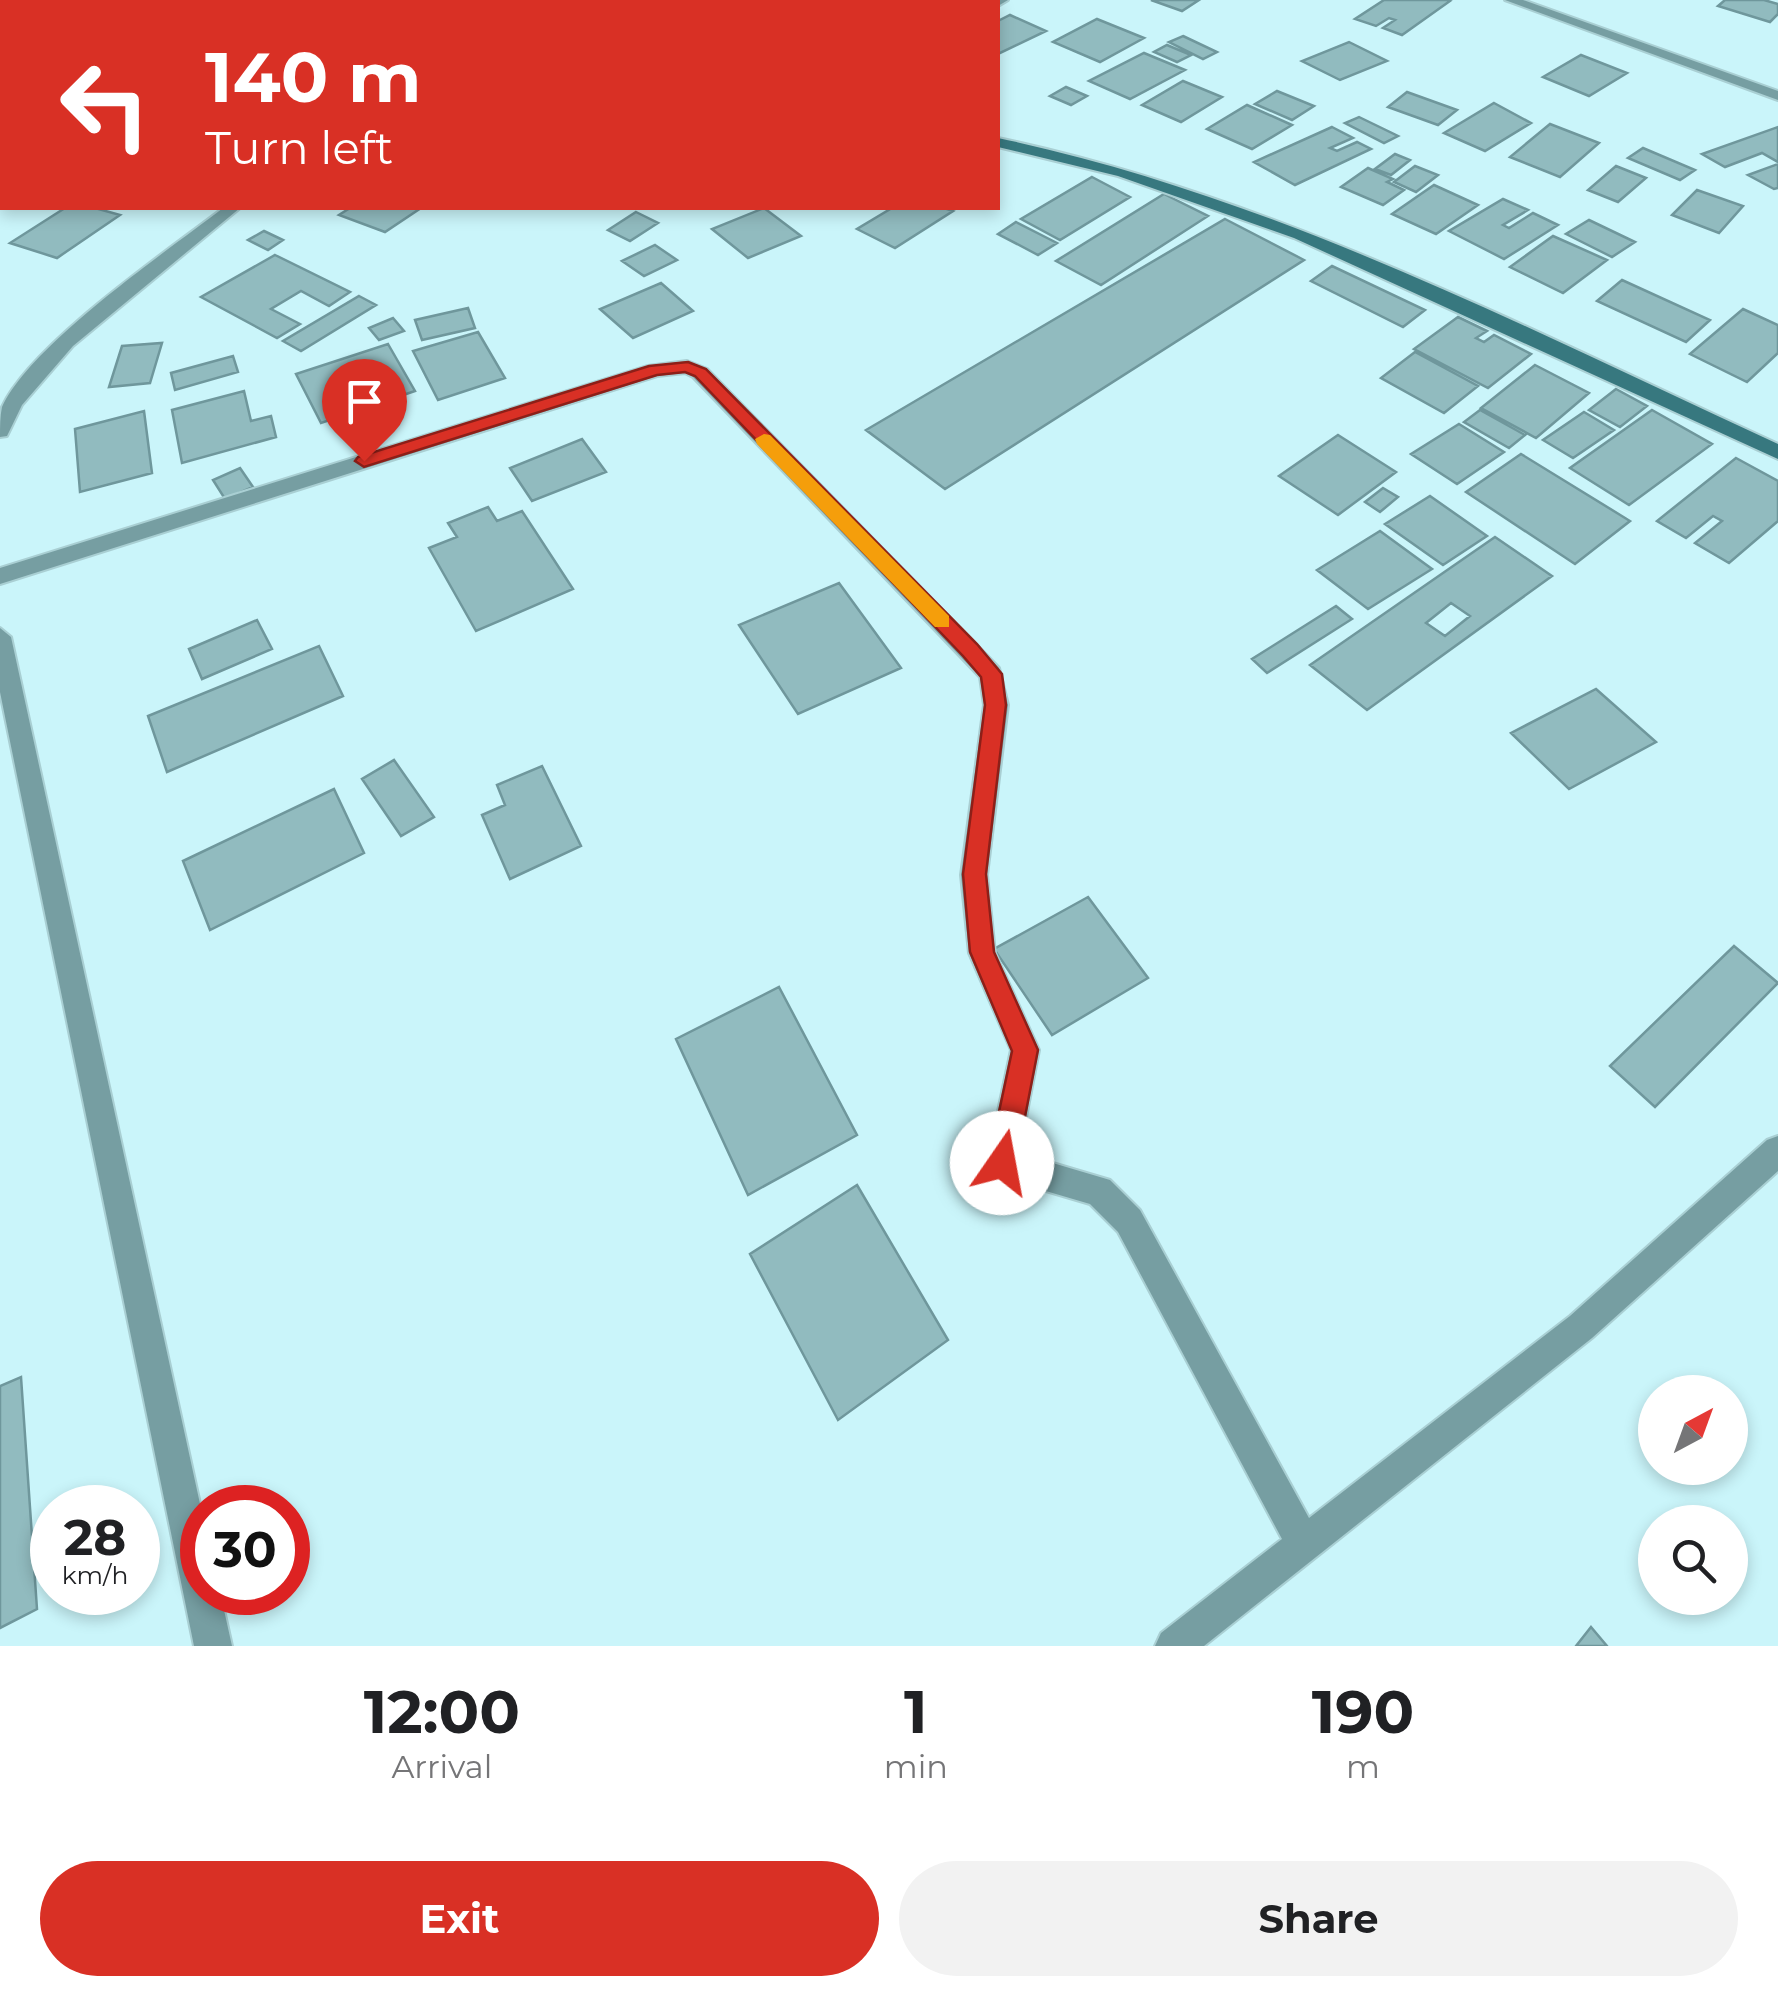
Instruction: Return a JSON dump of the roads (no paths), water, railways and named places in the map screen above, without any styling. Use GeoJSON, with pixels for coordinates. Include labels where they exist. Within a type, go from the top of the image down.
{"type":"FeatureCollection","features":[{"type":"Feature","properties":{"kind":"main road"},"geometry":{"type":"LineString","coordinates":[[1000,143],[1081,158],[1178,186],[1300,234],[1778,452]]}},
{"type":"Feature","properties":{"kind":"street"},"geometry":{"type":"LineString","coordinates":[[1510,0],[1778,96]]}},
{"type":"Feature","properties":{"kind":"street"},"geometry":{"type":"LineString","coordinates":[[0,430],[4,417],[46,359],[230,210]]}},
{"type":"Feature","properties":{"kind":"street"},"geometry":{"type":"LineString","coordinates":[[0,576],[655,370],[688,367],[700,373],[992,674],[996,705],[974,874],[982,952],[1025,1050],[1002,1163],[1099,1191],[1129,1221],[1304,1545]]}},
{"type":"Feature","properties":{"kind":"street"},"geometry":{"type":"LineString","coordinates":[[0,637],[213,1646]]}},
{"type":"Feature","properties":{"kind":"street"},"geometry":{"type":"LineString","coordinates":[[1174,1646],[1581,1327],[1778,1151]]}}]}
